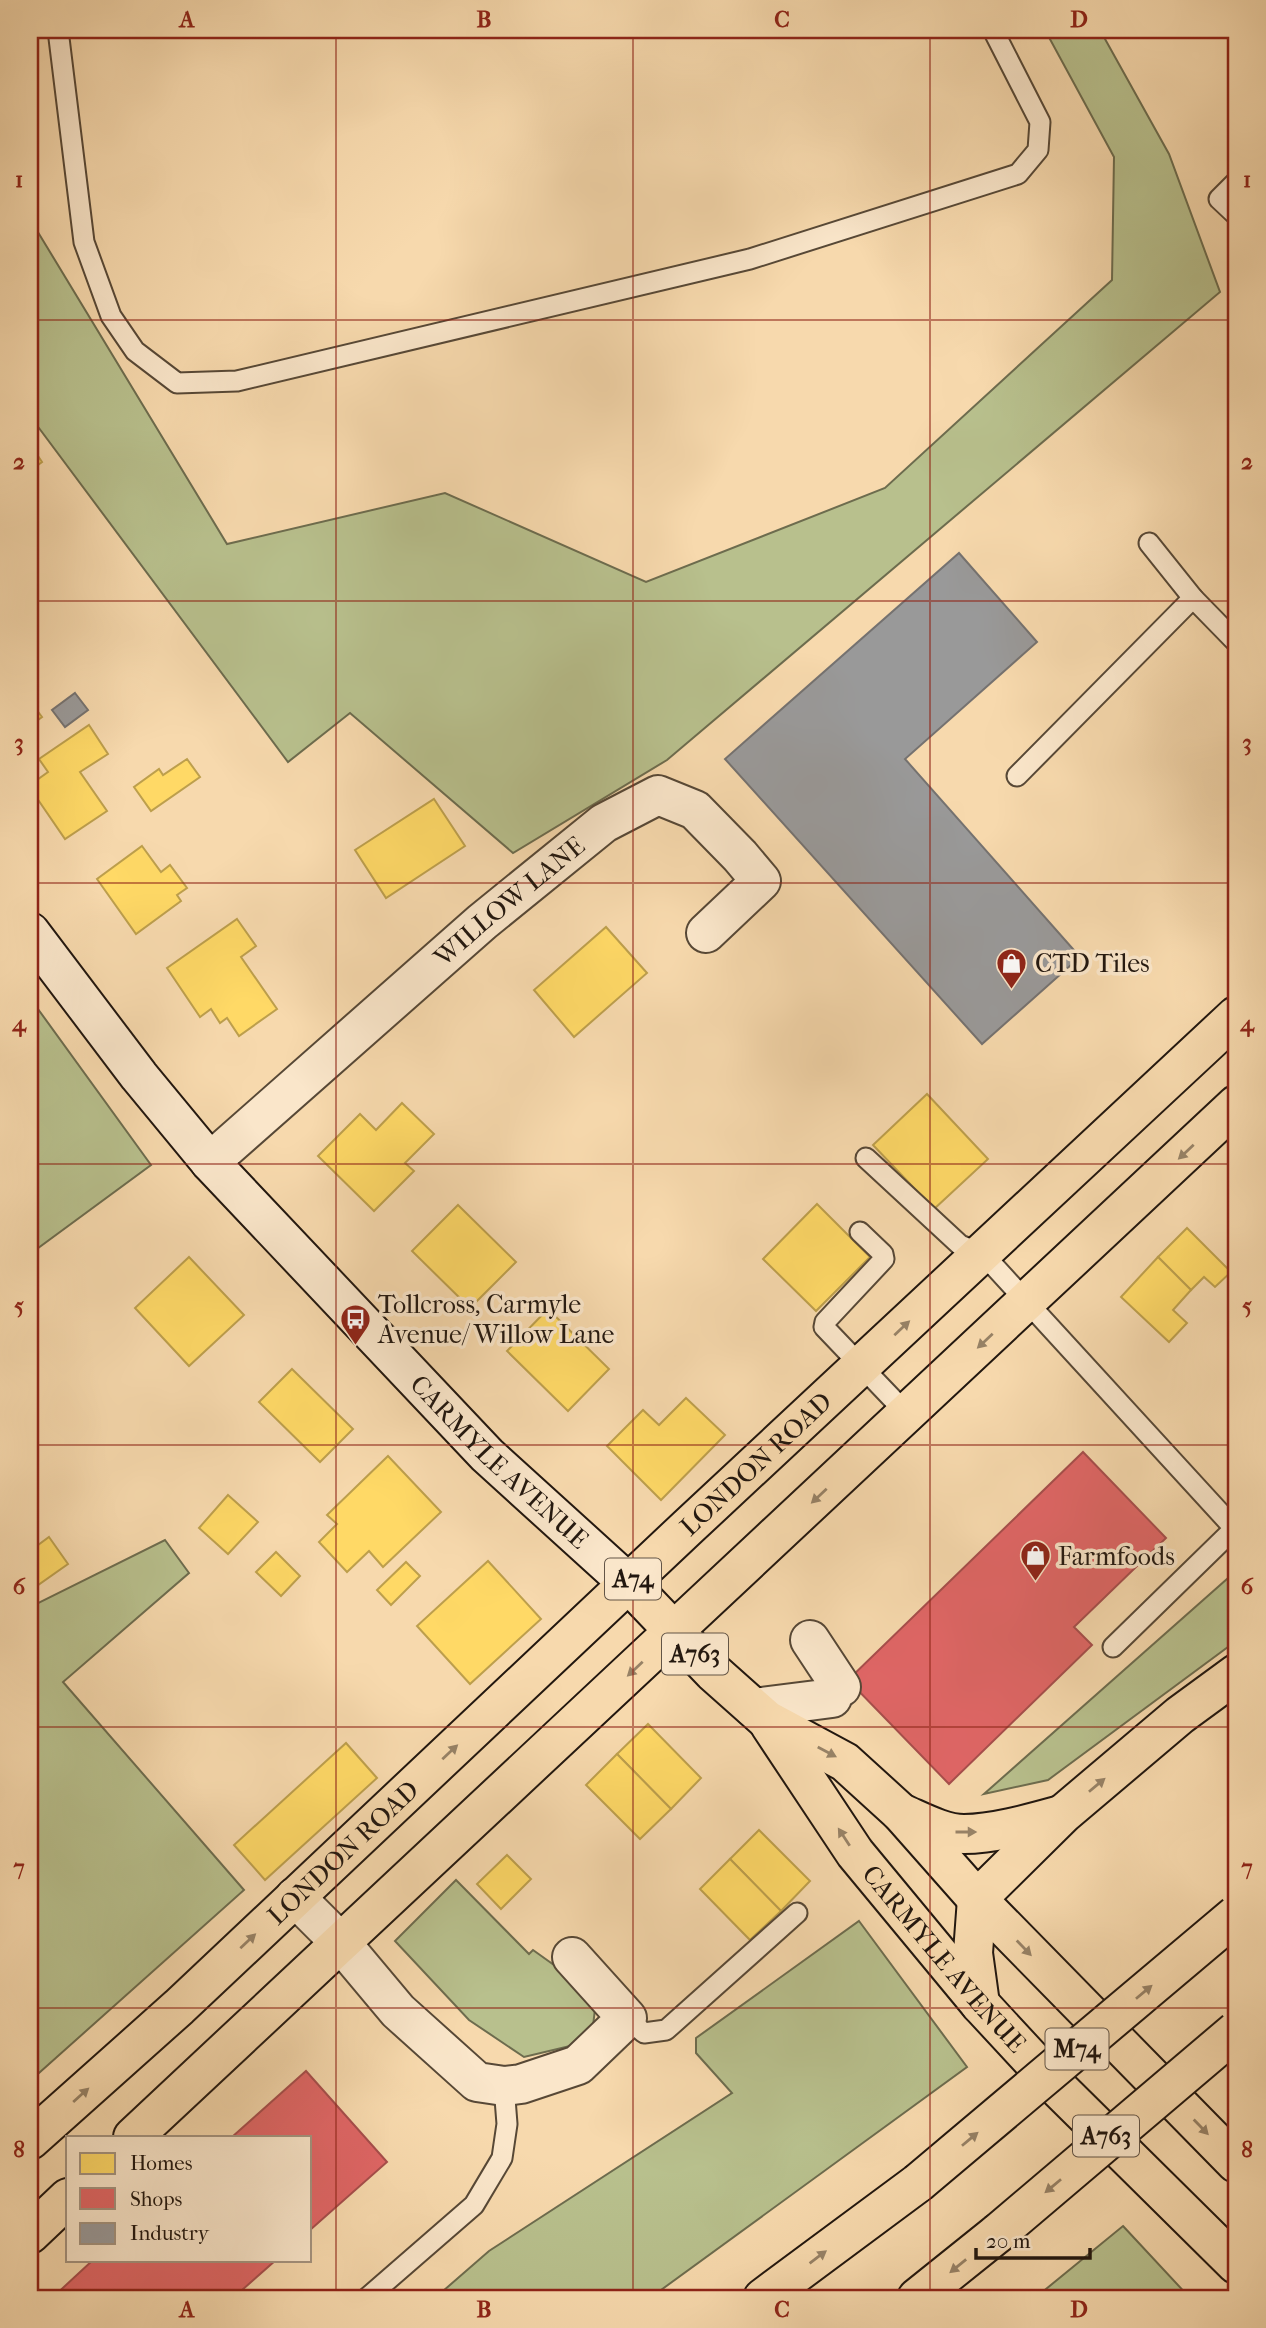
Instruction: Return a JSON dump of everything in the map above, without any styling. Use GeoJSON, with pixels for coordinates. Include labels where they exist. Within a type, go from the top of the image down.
{"type":"FeatureCollection","features":[{"type":"Feature","properties":{"kind":"main road","name":"LONDON ROAD"},"geometry":{"type":"LineString","coordinates":[[30,2140],[179,2007],[628,1583],[1236,1016]]}},
{"type":"Feature","properties":{"kind":"main road","name":"A74"},"geometry":{"type":"LineString","coordinates":[[135,2136],[1236,1105]]}},
{"type":"Feature","properties":{"kind":"main road","name":"CARMYLE AVENUE"},"geometry":{"type":"LineString","coordinates":[[628,1583],[713,1672],[760,1714],[845,1762],[901,1813],[977,1899],[1236,2163]]}},
{"type":"Feature","properties":{"kind":"main road"},"geometry":{"type":"LineString","coordinates":[[980,2004],[973,1953],[977,1899],[1063,1814],[1180,1715],[1236,1674]]}},
{"type":"Feature","properties":{"kind":"main road","name":"CARMYLE AVENUE"},"geometry":{"type":"LineString","coordinates":[[760,1714],[855,1853],[980,2004],[1054,2084],[1236,2264]]}},
{"type":"Feature","properties":{"kind":"main road"},"geometry":{"type":"LineString","coordinates":[[901,1813],[932,1826],[962,1834],[1026,1825],[1063,1814]]}},
{"type":"Feature","properties":{"kind":"main road","name":"M74"},"geometry":{"type":"LineString","coordinates":[[764,2298],[918,2183],[1236,1915]]}},
{"type":"Feature","properties":{"kind":"main road"},"geometry":{"type":"LineString","coordinates":[[918,2298],[1236,2031]]}},
{"type":"Feature","properties":{"kind":"main road"},"geometry":{"type":"LineString","coordinates":[[30,2234],[66,2200]]}},
{"type":"Feature","properties":{"kind":"street","name":"WILLOW LANE"},"geometry":{"type":"LineString","coordinates":[[210,1162],[514,895],[604,823],[658,795],[695,810],[761,881],[706,933]]}},
{"type":"Feature","properties":{"kind":"street","name":"CARMYLE AVENUE"},"geometry":{"type":"LineString","coordinates":[[30,932],[139,1076],[210,1162],[487,1455],[628,1583]]}},
{"type":"Feature","properties":{"kind":"street"},"geometry":{"type":"LineString","coordinates":[[760,1714],[836,1693],[810,1640]]}},
{"type":"Feature","properties":{"kind":"street"},"geometry":{"type":"LineString","coordinates":[[295,1897],[341,1943],[398,2011],[477,2082],[504,2086],[521,2084],[578,2065],[627,2018],[572,1956]]}},
{"type":"Feature","properties":{"kind":"lane"},"geometry":{"type":"LineString","coordinates":[[58,30],[83,242],[111,316],[135,351],[177,383],[237,381],[750,259],[1018,174],[1038,150],[1040,122],[993,30]]}},
{"type":"Feature","properties":{"kind":"lane"},"geometry":{"type":"LineString","coordinates":[[1236,182],[1219,199],[1236,215]]}},
{"type":"Feature","properties":{"kind":"lane"},"geometry":{"type":"LineString","coordinates":[[1149,542],[1193,598],[1236,642]]}},
{"type":"Feature","properties":{"kind":"lane"},"geometry":{"type":"LineString","coordinates":[[1017,776],[1193,598]]}},
{"type":"Feature","properties":{"kind":"lane"},"geometry":{"type":"LineString","coordinates":[[866,1158],[960,1245],[982,1254],[1028,1300],[1235,1527],[1113,1647]]}},
{"type":"Feature","properties":{"kind":"lane"},"geometry":{"type":"LineString","coordinates":[[860,1232],[883,1254],[884,1259],[825,1322],[824,1327],[907,1414]]}},
{"type":"Feature","properties":{"kind":"lane"},"geometry":{"type":"LineString","coordinates":[[627,2018],[644,2033],[666,2031],[797,1913]]}},
{"type":"Feature","properties":{"kind":"lane"},"geometry":{"type":"LineString","coordinates":[[367,2298],[474,2205],[502,2158],[507,2124],[504,2086]]}},
{"type":"Feature","properties":{"kind":"green space"},"geometry":{"type":"Polygon","coordinates":[[[1045,30],[1100,30],[1169,154],[1220,292],[667,760],[513,853],[350,713],[288,762],[30,416],[30,219],[227,544],[445,493],[646,582],[885,488],[1112,280],[1114,157],[1045,30]]]}},
{"type":"Feature","properties":{"kind":"green space"},"geometry":{"type":"Polygon","coordinates":[[[30,998],[151,1165],[30,1254],[30,998]]]}},
{"type":"Feature","properties":{"kind":"green space"},"geometry":{"type":"Polygon","coordinates":[[[165,1540],[189,1573],[63,1682],[244,1890],[30,2081],[30,1607],[165,1540]]]}},
{"type":"Feature","properties":{"kind":"green space"},"geometry":{"type":"Polygon","coordinates":[[[1236,1571],[1236,1641],[1048,1780],[984,1794],[1236,1571]]]}},
{"type":"Feature","properties":{"kind":"green space"},"geometry":{"type":"Polygon","coordinates":[[[456,1880],[529,1954],[533,1950],[586,1988],[595,2009],[593,2026],[570,2046],[524,2057],[469,2020],[395,1941],[456,1880]]]}},
{"type":"Feature","properties":{"kind":"green space"},"geometry":{"type":"Polygon","coordinates":[[[859,1921],[967,2067],[650,2298],[435,2298],[489,2251],[732,2093],[696,2053],[696,2038],[859,1921]]]}},
{"type":"Feature","properties":{"kind":"green space"},"geometry":{"type":"Polygon","coordinates":[[[1123,2226],[1190,2298],[1035,2298],[1123,2226]]]}},
{"type":"Feature","properties":{"kind":"building: Homes"},"geometry":{"type":"Polygon","coordinates":[[[30,444],[42,462],[30,471],[30,444]]]}},
{"type":"Feature","properties":{"kind":"building: Homes"},"geometry":{"type":"Polygon","coordinates":[[[30,701],[42,717],[30,726],[30,701]]]}},
{"type":"Feature","properties":{"kind":"building: Homes"},"geometry":{"type":"Polygon","coordinates":[[[89,725],[108,754],[80,772],[107,811],[65,839],[30,785],[48,772],[39,759],[89,725]]]}},
{"type":"Feature","properties":{"kind":"building: Homes"},"geometry":{"type":"Polygon","coordinates":[[[187,759],[200,777],[151,811],[134,787],[159,769],[163,775],[187,759]]]}},
{"type":"Feature","properties":{"kind":"building: Homes"},"geometry":{"type":"Polygon","coordinates":[[[434,799],[465,846],[386,898],[355,850],[434,799]]]}},
{"type":"Feature","properties":{"kind":"building: Homes"},"geometry":{"type":"Polygon","coordinates":[[[142,846],[161,872],[170,865],[187,888],[177,895],[181,901],[136,934],[97,879],[142,846]]]}},
{"type":"Feature","properties":{"kind":"building: Homes"},"geometry":{"type":"Polygon","coordinates":[[[237,919],[256,946],[241,957],[277,1009],[239,1036],[227,1018],[220,1023],[211,1009],[200,1017],[167,968],[237,919]]]}},
{"type":"Feature","properties":{"kind":"building: Homes"},"geometry":{"type":"Polygon","coordinates":[[[606,927],[647,973],[574,1037],[534,990],[606,927]]]}},
{"type":"Feature","properties":{"kind":"building: Homes"},"geometry":{"type":"Polygon","coordinates":[[[927,1094],[988,1159],[934,1209],[873,1145],[927,1094]]]}},
{"type":"Feature","properties":{"kind":"building: Homes"},"geometry":{"type":"Polygon","coordinates":[[[402,1103],[434,1134],[405,1163],[414,1171],[374,1211],[318,1156],[360,1114],[376,1130],[402,1103]]]}},
{"type":"Feature","properties":{"kind":"building: Homes"},"geometry":{"type":"Polygon","coordinates":[[[817,1204],[870,1257],[816,1311],[763,1259],[817,1204]]]}},
{"type":"Feature","properties":{"kind":"building: Homes"},"geometry":{"type":"Polygon","coordinates":[[[458,1205],[516,1262],[470,1308],[412,1251],[458,1205]]]}},
{"type":"Feature","properties":{"kind":"building: Homes"},"geometry":{"type":"Polygon","coordinates":[[[1187,1228],[1231,1272],[1215,1287],[1204,1277],[1191,1290],[1158,1257],[1187,1228]]]}},
{"type":"Feature","properties":{"kind":"building: Homes"},"geometry":{"type":"Polygon","coordinates":[[[189,1257],[244,1315],[189,1366],[135,1308],[189,1257]]]}},
{"type":"Feature","properties":{"kind":"building: Homes"},"geometry":{"type":"Polygon","coordinates":[[[1158,1257],[1191,1290],[1173,1310],[1187,1323],[1169,1342],[1121,1297],[1158,1257]]]}},
{"type":"Feature","properties":{"kind":"building: Homes"},"geometry":{"type":"Polygon","coordinates":[[[548,1309],[609,1369],[568,1411],[507,1351],[548,1309]]]}},
{"type":"Feature","properties":{"kind":"building: Homes"},"geometry":{"type":"Polygon","coordinates":[[[292,1369],[353,1429],[320,1462],[259,1402],[292,1369]]]}},
{"type":"Feature","properties":{"kind":"building: Homes"},"geometry":{"type":"Polygon","coordinates":[[[686,1398],[725,1435],[661,1500],[607,1446],[643,1410],[659,1425],[686,1398]]]}},
{"type":"Feature","properties":{"kind":"building: Homes"},"geometry":{"type":"Polygon","coordinates":[[[388,1456],[441,1512],[383,1567],[369,1551],[347,1572],[319,1542],[337,1524],[327,1515],[388,1456]]]}},
{"type":"Feature","properties":{"kind":"building: Homes"},"geometry":{"type":"Polygon","coordinates":[[[228,1495],[258,1522],[228,1554],[199,1528],[228,1495]]]}},
{"type":"Feature","properties":{"kind":"building: Homes"},"geometry":{"type":"Polygon","coordinates":[[[49,1537],[68,1564],[31,1590],[30,1551],[49,1537]]]}},
{"type":"Feature","properties":{"kind":"building: Homes"},"geometry":{"type":"Polygon","coordinates":[[[276,1552],[300,1576],[281,1596],[256,1572],[276,1552]]]}},
{"type":"Feature","properties":{"kind":"building: Homes"},"geometry":{"type":"Polygon","coordinates":[[[488,1561],[541,1619],[470,1684],[417,1626],[488,1561]]]}},
{"type":"Feature","properties":{"kind":"building: Homes"},"geometry":{"type":"Polygon","coordinates":[[[406,1562],[420,1576],[391,1605],[377,1590],[406,1562]]]}},
{"type":"Feature","properties":{"kind":"building: Homes"},"geometry":{"type":"Polygon","coordinates":[[[648,1724],[701,1778],[671,1809],[617,1754],[648,1724]]]}},
{"type":"Feature","properties":{"kind":"building: Homes"},"geometry":{"type":"Polygon","coordinates":[[[346,1743],[377,1778],[265,1880],[234,1845],[346,1743]]]}},
{"type":"Feature","properties":{"kind":"building: Homes"},"geometry":{"type":"Polygon","coordinates":[[[617,1754],[671,1809],[640,1839],[586,1785],[617,1754]]]}},
{"type":"Feature","properties":{"kind":"building: Homes"},"geometry":{"type":"Polygon","coordinates":[[[759,1830],[810,1881],[781,1911],[730,1859],[759,1830]]]}},
{"type":"Feature","properties":{"kind":"building: Homes"},"geometry":{"type":"Polygon","coordinates":[[[507,1855],[531,1879],[501,1909],[477,1884],[507,1855]]]}},
{"type":"Feature","properties":{"kind":"building: Homes"},"geometry":{"type":"Polygon","coordinates":[[[730,1859],[781,1911],[750,1940],[700,1889],[730,1859]]]}},
{"type":"Feature","properties":{"kind":"building: Shops","name":"Farmfoods"},"geometry":{"type":"Polygon","coordinates":[[[1083,1452],[1166,1538],[1074,1627],[1092,1645],[949,1784],[848,1680],[1083,1452]]]}},
{"type":"Feature","properties":{"kind":"building: Shops"},"geometry":{"type":"Polygon","coordinates":[[[306,2071],[387,2162],[312,2228],[312,2136],[233,2136],[306,2071]]]}},
{"type":"Feature","properties":{"kind":"building: Shops"},"geometry":{"type":"Polygon","coordinates":[[[91,2262],[274,2262],[233,2298],[52,2298],[91,2262]]]}},
{"type":"Feature","properties":{"kind":"building: Industry"},"geometry":{"type":"Polygon","coordinates":[[[959,553],[1037,642],[905,759],[1080,957],[982,1044],[725,759],[959,553]]]}},
{"type":"Feature","properties":{"kind":"building: Industry"},"geometry":{"type":"Polygon","coordinates":[[[75,693],[88,710],[65,727],[52,710],[75,693]]]}},
{"type":"Feature","properties":{"kind":"place","name":"CTD Tiles"},"geometry":{"type":"Point","coordinates":[1012,990]}},
{"type":"Feature","properties":{"kind":"place","name":"Tollcross, Carmyle Avenue/ Willow Lane"},"geometry":{"type":"Point","coordinates":[355,1346]}},
{"type":"Feature","properties":{"kind":"place","name":"Farmfoods"},"geometry":{"type":"Point","coordinates":[1035,1583]}}]}
